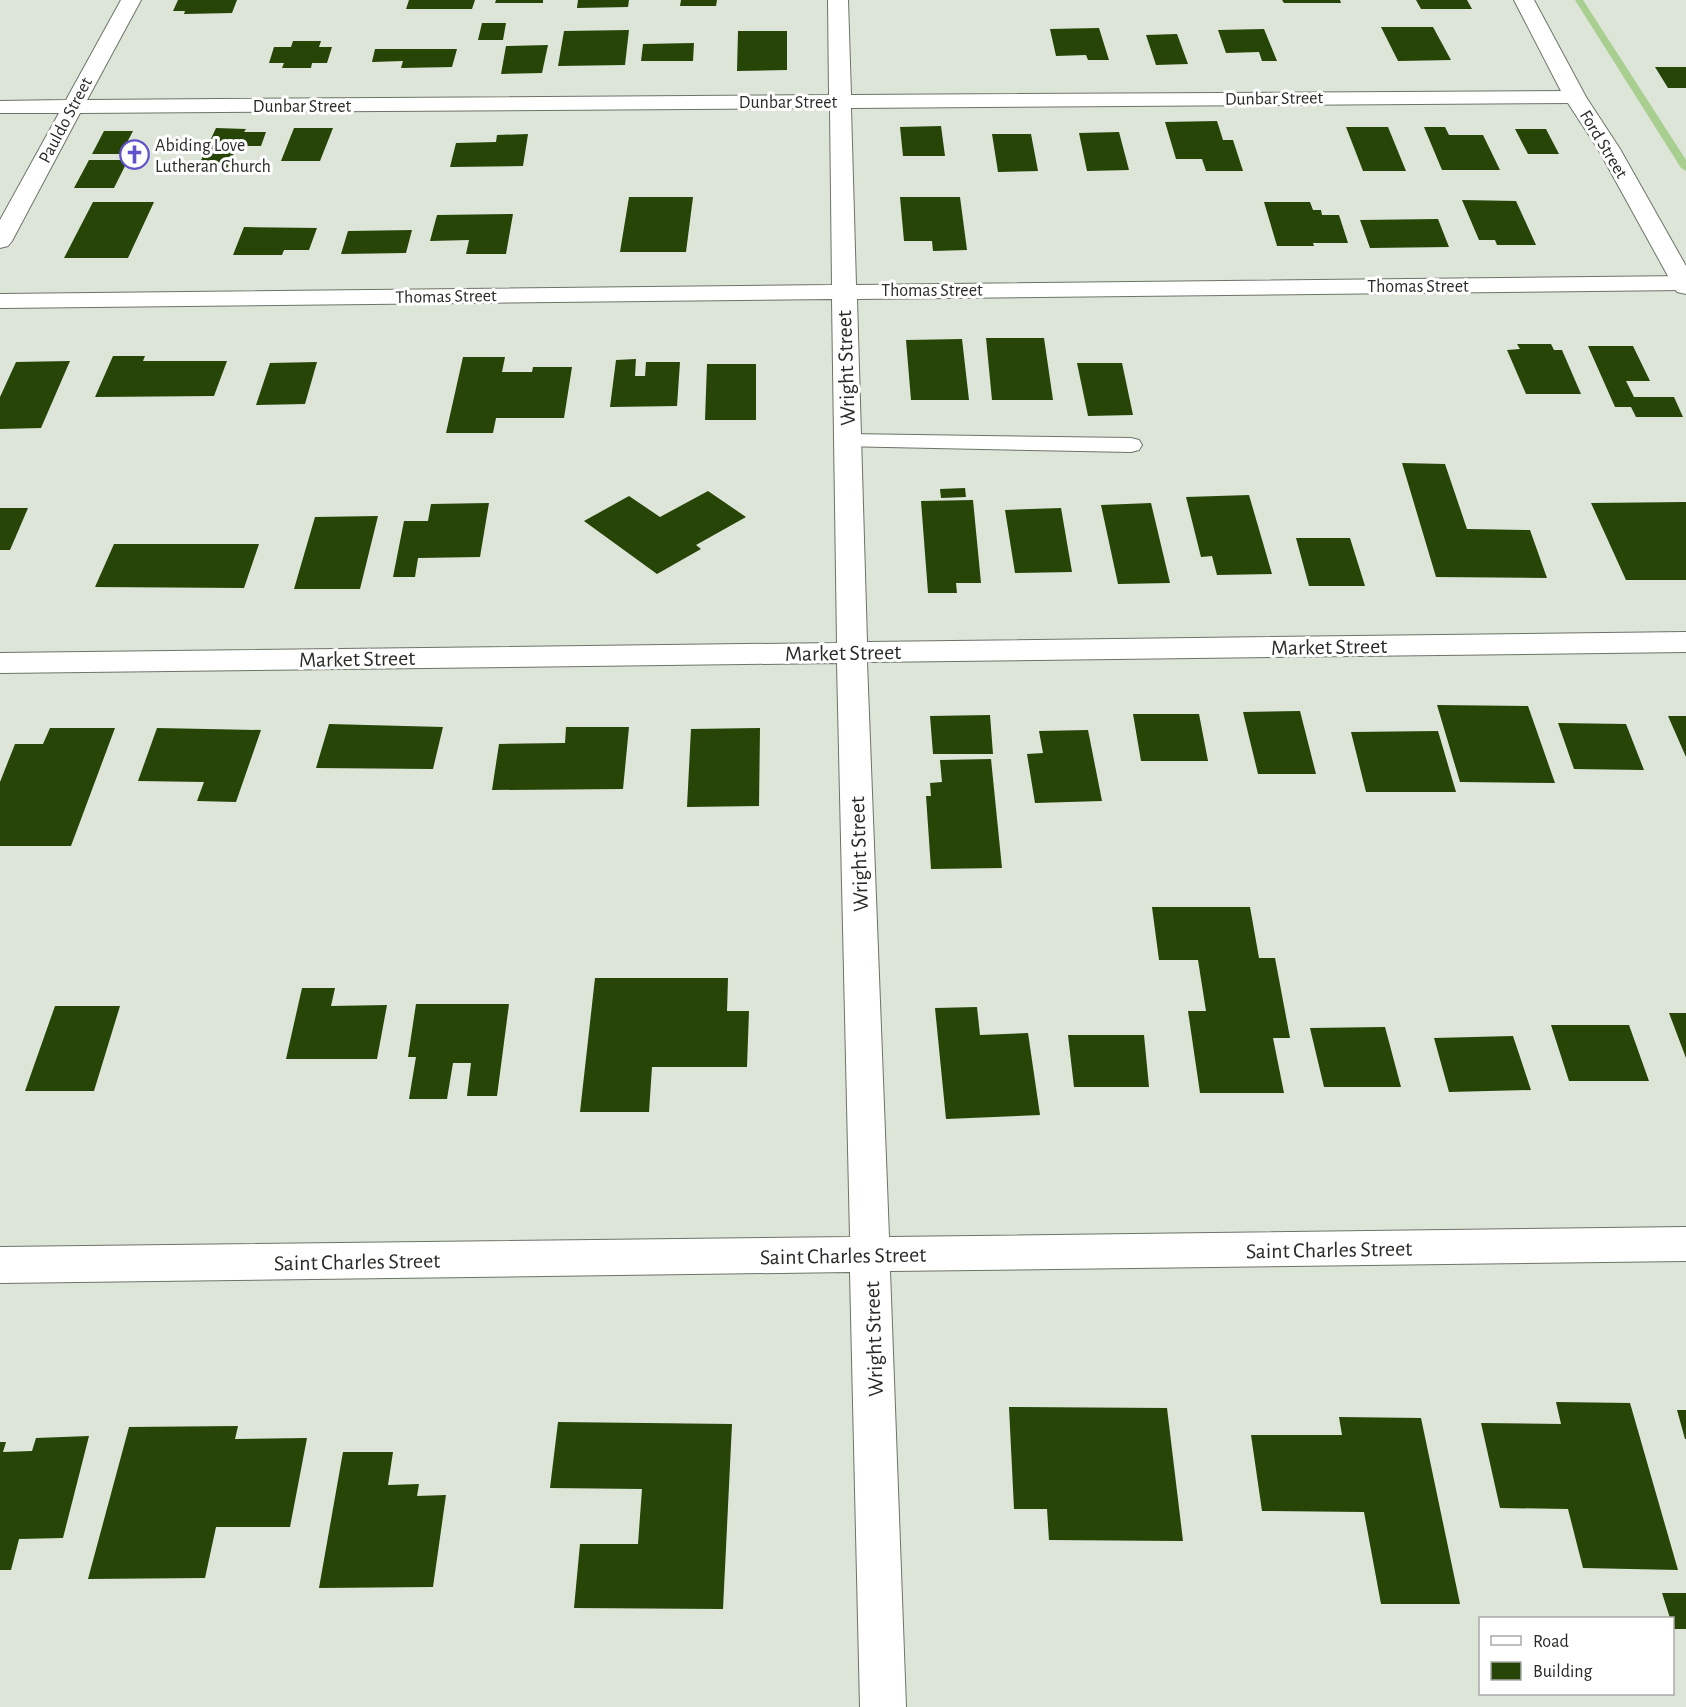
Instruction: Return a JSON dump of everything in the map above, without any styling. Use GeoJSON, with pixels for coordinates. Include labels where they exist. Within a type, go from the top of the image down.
{"type":"FeatureCollection","features":[{"type":"Feature","properties":{"kind":"street","name":"Pauldo Street"},"geometry":{"type":"LineString","coordinates":[[0,242],[131,0]]}},
{"type":"Feature","properties":{"kind":"street","name":"Wright Street"},"geometry":{"type":"LineString","coordinates":[[838,0],[852,652],[883,1707]]}},
{"type":"Feature","properties":{"kind":"street","name":"Ford Street"},"geometry":{"type":"LineString","coordinates":[[1524,0],[1575,97],[1609,149],[1685,285]]}},
{"type":"Feature","properties":{"kind":"street","name":"Dunbar Street"},"geometry":{"type":"LineString","coordinates":[[0,106],[1575,97]]}},
{"type":"Feature","properties":{"kind":"street","name":"Thomas Street"},"geometry":{"type":"LineString","coordinates":[[0,301],[843,291],[1685,285]]}},
{"type":"Feature","properties":{"kind":"street","name":"Market Street"},"geometry":{"type":"LineString","coordinates":[[0,663],[1686,642]]}},
{"type":"Feature","properties":{"kind":"street","name":"Saint Charles Street"},"geometry":{"type":"LineString","coordinates":[[0,1265],[1686,1244]]}},
{"type":"Feature","properties":{"kind":"lane"},"geometry":{"type":"LineString","coordinates":[[847,441],[1131,445]]}},
{"type":"Feature","properties":{"kind":"building"},"geometry":{"type":"Polygon","coordinates":[[[178,0],[237,0],[232,13],[184,14],[185,11],[173,11],[178,0]]]}},
{"type":"Feature","properties":{"kind":"building"},"geometry":{"type":"Polygon","coordinates":[[[409,0],[475,0],[472,9],[406,9],[409,0]]]}},
{"type":"Feature","properties":{"kind":"building"},"geometry":{"type":"Polygon","coordinates":[[[496,0],[543,0],[543,3],[495,3],[496,0]]]}},
{"type":"Feature","properties":{"kind":"building"},"geometry":{"type":"Polygon","coordinates":[[[578,0],[629,0],[628,7],[577,8],[578,0]]]}},
{"type":"Feature","properties":{"kind":"building"},"geometry":{"type":"Polygon","coordinates":[[[681,0],[717,0],[716,6],[680,6],[681,0]]]}},
{"type":"Feature","properties":{"kind":"building"},"geometry":{"type":"Polygon","coordinates":[[[1282,0],[1340,0],[1341,3],[1284,3],[1282,0]]]}},
{"type":"Feature","properties":{"kind":"building"},"geometry":{"type":"Polygon","coordinates":[[[1416,0],[1467,0],[1472,9],[1421,9],[1416,0]]]}},
{"type":"Feature","properties":{"kind":"building"},"geometry":{"type":"Polygon","coordinates":[[[482,23],[506,23],[503,40],[478,40],[482,23]]]}},
{"type":"Feature","properties":{"kind":"building"},"geometry":{"type":"Polygon","coordinates":[[[1381,27],[1433,27],[1451,60],[1398,61],[1381,27]]]}},
{"type":"Feature","properties":{"kind":"building"},"geometry":{"type":"Polygon","coordinates":[[[1099,28],[1109,60],[1088,60],[1086,55],[1056,56],[1050,29],[1099,28]]]}},
{"type":"Feature","properties":{"kind":"building"},"geometry":{"type":"Polygon","coordinates":[[[1264,29],[1277,61],[1262,61],[1259,52],[1226,53],[1218,30],[1264,29]]]}},
{"type":"Feature","properties":{"kind":"building"},"geometry":{"type":"Polygon","coordinates":[[[629,30],[625,65],[558,66],[564,31],[629,30]]]}},
{"type":"Feature","properties":{"kind":"building"},"geometry":{"type":"Polygon","coordinates":[[[738,31],[787,31],[787,70],[737,71],[738,31]]]}},
{"type":"Feature","properties":{"kind":"building"},"geometry":{"type":"Polygon","coordinates":[[[1177,34],[1188,64],[1156,65],[1146,35],[1177,34]]]}},
{"type":"Feature","properties":{"kind":"building"},"geometry":{"type":"Polygon","coordinates":[[[293,41],[321,41],[319,47],[332,47],[327,63],[312,63],[311,68],[282,68],[284,63],[269,63],[274,47],[291,47],[293,41]]]}},
{"type":"Feature","properties":{"kind":"building"},"geometry":{"type":"Polygon","coordinates":[[[694,43],[693,61],[641,61],[643,44],[694,43]]]}},
{"type":"Feature","properties":{"kind":"building"},"geometry":{"type":"Polygon","coordinates":[[[548,45],[542,73],[501,74],[506,46],[548,45]]]}},
{"type":"Feature","properties":{"kind":"building"},"geometry":{"type":"Polygon","coordinates":[[[375,49],[457,49],[452,67],[401,68],[403,61],[372,62],[375,49]]]}},
{"type":"Feature","properties":{"kind":"building"},"geometry":{"type":"Polygon","coordinates":[[[1655,67],[1686,67],[1686,88],[1668,88],[1655,67]]]}},
{"type":"Feature","properties":{"kind":"building"},"geometry":{"type":"Polygon","coordinates":[[[1217,121],[1223,140],[1233,140],[1243,171],[1206,171],[1202,159],[1176,159],[1165,122],[1217,121]]]}},
{"type":"Feature","properties":{"kind":"building"},"geometry":{"type":"Polygon","coordinates":[[[941,126],[945,156],[903,156],[900,127],[941,126]]]}},
{"type":"Feature","properties":{"kind":"building"},"geometry":{"type":"Polygon","coordinates":[[[1346,127],[1388,127],[1406,171],[1363,171],[1346,127]]]}},
{"type":"Feature","properties":{"kind":"building"},"geometry":{"type":"Polygon","coordinates":[[[1424,127],[1445,127],[1449,135],[1483,135],[1500,170],[1442,170],[1424,127]]]}},
{"type":"Feature","properties":{"kind":"building"},"geometry":{"type":"Polygon","coordinates":[[[216,128],[266,132],[261,146],[237,146],[226,171],[196,171],[216,128]]]}},
{"type":"Feature","properties":{"kind":"building"},"geometry":{"type":"Polygon","coordinates":[[[294,128],[333,128],[320,161],[281,161],[294,128]]]}},
{"type":"Feature","properties":{"kind":"building"},"geometry":{"type":"Polygon","coordinates":[[[1515,129],[1546,129],[1559,154],[1528,154],[1515,129]]]}},
{"type":"Feature","properties":{"kind":"building"},"geometry":{"type":"Polygon","coordinates":[[[104,131],[133,131],[121,154],[92,154],[104,131]]]}},
{"type":"Feature","properties":{"kind":"building"},"geometry":{"type":"Polygon","coordinates":[[[1119,132],[1129,170],[1087,171],[1079,133],[1119,132]]]}},
{"type":"Feature","properties":{"kind":"building"},"geometry":{"type":"Polygon","coordinates":[[[528,134],[523,166],[450,167],[456,143],[496,142],[497,135],[528,134]]]}},
{"type":"Feature","properties":{"kind":"building"},"geometry":{"type":"Polygon","coordinates":[[[992,134],[1031,134],[1038,171],[998,172],[992,134]]]}},
{"type":"Feature","properties":{"kind":"building"},"geometry":{"type":"Polygon","coordinates":[[[89,160],[128,160],[114,188],[74,188],[89,160]]]}},
{"type":"Feature","properties":{"kind":"building"},"geometry":{"type":"Polygon","coordinates":[[[629,197],[693,197],[686,252],[620,252],[629,197]]]}},
{"type":"Feature","properties":{"kind":"building"},"geometry":{"type":"Polygon","coordinates":[[[900,197],[960,197],[967,250],[933,251],[932,241],[904,241],[900,197]]]}},
{"type":"Feature","properties":{"kind":"building"},"geometry":{"type":"Polygon","coordinates":[[[1462,200],[1516,201],[1536,245],[1497,245],[1495,240],[1479,240],[1462,200]]]}},
{"type":"Feature","properties":{"kind":"building"},"geometry":{"type":"Polygon","coordinates":[[[93,202],[154,202],[128,258],[64,258],[93,202]]]}},
{"type":"Feature","properties":{"kind":"building"},"geometry":{"type":"Polygon","coordinates":[[[1264,202],[1310,202],[1313,210],[1321,210],[1322,215],[1339,215],[1348,243],[1277,246],[1264,202]]]}},
{"type":"Feature","properties":{"kind":"building"},"geometry":{"type":"Polygon","coordinates":[[[513,214],[506,254],[466,254],[469,240],[430,241],[437,215],[513,214]]]}},
{"type":"Feature","properties":{"kind":"building"},"geometry":{"type":"Polygon","coordinates":[[[1438,219],[1449,247],[1370,248],[1360,220],[1438,219]]]}},
{"type":"Feature","properties":{"kind":"building"},"geometry":{"type":"Polygon","coordinates":[[[244,227],[317,228],[309,250],[284,250],[282,255],[233,255],[244,227]]]}},
{"type":"Feature","properties":{"kind":"building"},"geometry":{"type":"Polygon","coordinates":[[[412,230],[406,253],[341,254],[348,231],[412,230]]]}},
{"type":"Feature","properties":{"kind":"building"},"geometry":{"type":"Polygon","coordinates":[[[986,338],[1044,338],[1053,400],[992,400],[986,338]]]}},
{"type":"Feature","properties":{"kind":"building"},"geometry":{"type":"Polygon","coordinates":[[[962,339],[969,400],[911,400],[906,340],[962,339]]]}},
{"type":"Feature","properties":{"kind":"building"},"geometry":{"type":"Polygon","coordinates":[[[1517,344],[1551,344],[1554,350],[1562,350],[1581,394],[1526,394],[1507,350],[1520,349],[1517,344]]]}},
{"type":"Feature","properties":{"kind":"building"},"geometry":{"type":"Polygon","coordinates":[[[1588,346],[1633,346],[1650,381],[1626,381],[1634,397],[1674,397],[1683,417],[1636,417],[1631,407],[1615,407],[1588,346]]]}},
{"type":"Feature","properties":{"kind":"building"},"geometry":{"type":"Polygon","coordinates":[[[113,356],[145,356],[143,361],[227,361],[214,396],[95,397],[113,356]]]}},
{"type":"Feature","properties":{"kind":"building"},"geometry":{"type":"Polygon","coordinates":[[[463,357],[505,357],[502,372],[532,372],[533,367],[572,367],[564,418],[496,418],[493,433],[446,433],[463,357]]]}},
{"type":"Feature","properties":{"kind":"building"},"geometry":{"type":"Polygon","coordinates":[[[636,359],[635,376],[645,376],[646,362],[680,362],[677,406],[610,407],[616,360],[636,359]]]}},
{"type":"Feature","properties":{"kind":"building"},"geometry":{"type":"Polygon","coordinates":[[[70,361],[41,428],[0,429],[0,397],[16,362],[70,361]]]}},
{"type":"Feature","properties":{"kind":"building"},"geometry":{"type":"Polygon","coordinates":[[[317,362],[305,404],[256,405],[270,363],[317,362]]]}},
{"type":"Feature","properties":{"kind":"building"},"geometry":{"type":"Polygon","coordinates":[[[1077,363],[1122,363],[1133,415],[1088,416],[1077,363]]]}},
{"type":"Feature","properties":{"kind":"building"},"geometry":{"type":"Polygon","coordinates":[[[707,364],[756,364],[756,420],[705,420],[707,364]]]}},
{"type":"Feature","properties":{"kind":"building"},"geometry":{"type":"Polygon","coordinates":[[[1402,463],[1445,464],[1467,529],[1530,530],[1547,578],[1436,577],[1402,463]]]}},
{"type":"Feature","properties":{"kind":"building"},"geometry":{"type":"Polygon","coordinates":[[[965,488],[966,497],[941,498],[940,489],[965,488]]]}},
{"type":"Feature","properties":{"kind":"building"},"geometry":{"type":"Polygon","coordinates":[[[708,491],[746,517],[696,545],[701,549],[657,574],[584,521],[629,496],[660,517],[708,491]]]}},
{"type":"Feature","properties":{"kind":"building"},"geometry":{"type":"Polygon","coordinates":[[[1249,495],[1272,574],[1217,575],[1212,556],[1201,557],[1186,497],[1249,495]]]}},
{"type":"Feature","properties":{"kind":"building"},"geometry":{"type":"Polygon","coordinates":[[[973,500],[981,583],[956,583],[957,593],[928,593],[921,501],[973,500]]]}},
{"type":"Feature","properties":{"kind":"building"},"geometry":{"type":"Polygon","coordinates":[[[1686,502],[1686,580],[1626,580],[1591,503],[1686,502]]]}},
{"type":"Feature","properties":{"kind":"building"},"geometry":{"type":"Polygon","coordinates":[[[489,503],[480,557],[418,558],[415,577],[393,577],[404,521],[428,521],[431,504],[489,503]]]}},
{"type":"Feature","properties":{"kind":"building"},"geometry":{"type":"Polygon","coordinates":[[[1151,503],[1170,583],[1118,584],[1101,505],[1151,503]]]}},
{"type":"Feature","properties":{"kind":"building"},"geometry":{"type":"Polygon","coordinates":[[[0,508],[28,508],[10,550],[0,550],[0,508]]]}},
{"type":"Feature","properties":{"kind":"building"},"geometry":{"type":"Polygon","coordinates":[[[1061,508],[1072,572],[1015,573],[1005,510],[1061,508]]]}},
{"type":"Feature","properties":{"kind":"building"},"geometry":{"type":"Polygon","coordinates":[[[378,516],[360,589],[294,589],[315,517],[378,516]]]}},
{"type":"Feature","properties":{"kind":"building"},"geometry":{"type":"Polygon","coordinates":[[[1296,538],[1350,538],[1365,586],[1309,586],[1296,538]]]}},
{"type":"Feature","properties":{"kind":"building"},"geometry":{"type":"Polygon","coordinates":[[[114,544],[259,544],[244,588],[95,587],[114,544]]]}},
{"type":"Feature","properties":{"kind":"building"},"geometry":{"type":"Polygon","coordinates":[[[1437,705],[1528,706],[1555,783],[1460,782],[1437,705]]]}},
{"type":"Feature","properties":{"kind":"building"},"geometry":{"type":"Polygon","coordinates":[[[1300,711],[1316,774],[1258,774],[1243,712],[1300,711]]]}},
{"type":"Feature","properties":{"kind":"building"},"geometry":{"type":"Polygon","coordinates":[[[1133,714],[1199,714],[1208,761],[1141,761],[1133,714]]]}},
{"type":"Feature","properties":{"kind":"building"},"geometry":{"type":"Polygon","coordinates":[[[990,715],[993,754],[933,754],[930,716],[990,715]]]}},
{"type":"Feature","properties":{"kind":"building"},"geometry":{"type":"Polygon","coordinates":[[[1668,716],[1686,716],[1686,757],[1668,716]]]}},
{"type":"Feature","properties":{"kind":"building"},"geometry":{"type":"Polygon","coordinates":[[[1558,723],[1626,724],[1644,770],[1574,769],[1558,723]]]}},
{"type":"Feature","properties":{"kind":"building"},"geometry":{"type":"Polygon","coordinates":[[[329,724],[443,727],[433,769],[316,768],[329,724]]]}},
{"type":"Feature","properties":{"kind":"building"},"geometry":{"type":"Polygon","coordinates":[[[566,727],[629,727],[623,789],[492,790],[499,744],[565,743],[566,727]]]}},
{"type":"Feature","properties":{"kind":"building"},"geometry":{"type":"Polygon","coordinates":[[[50,728],[115,728],[71,846],[0,846],[0,782],[15,744],[43,744],[50,728]]]}},
{"type":"Feature","properties":{"kind":"building"},"geometry":{"type":"Polygon","coordinates":[[[157,728],[261,730],[236,802],[197,801],[204,782],[138,781],[157,728]]]}},
{"type":"Feature","properties":{"kind":"building"},"geometry":{"type":"Polygon","coordinates":[[[760,728],[759,806],[687,807],[691,729],[760,728]]]}},
{"type":"Feature","properties":{"kind":"building"},"geometry":{"type":"Polygon","coordinates":[[[1088,730],[1102,801],[1035,803],[1027,754],[1043,753],[1039,731],[1088,730]]]}},
{"type":"Feature","properties":{"kind":"building"},"geometry":{"type":"Polygon","coordinates":[[[1438,731],[1456,792],[1366,792],[1351,732],[1438,731]]]}},
{"type":"Feature","properties":{"kind":"building"},"geometry":{"type":"Polygon","coordinates":[[[991,759],[1002,868],[931,869],[926,796],[931,796],[930,783],[942,782],[940,760],[991,759]]]}},
{"type":"Feature","properties":{"kind":"building"},"geometry":{"type":"Polygon","coordinates":[[[1152,907],[1250,907],[1259,958],[1275,958],[1290,1038],[1273,1038],[1284,1093],[1200,1093],[1188,1011],[1206,1011],[1198,960],[1159,960],[1152,907]]]}},
{"type":"Feature","properties":{"kind":"building"},"geometry":{"type":"Polygon","coordinates":[[[595,978],[728,978],[727,1011],[749,1011],[747,1067],[652,1067],[649,1112],[580,1112],[595,978]]]}},
{"type":"Feature","properties":{"kind":"building"},"geometry":{"type":"Polygon","coordinates":[[[302,988],[335,988],[331,1006],[387,1005],[377,1059],[286,1059],[302,988]]]}},
{"type":"Feature","properties":{"kind":"building"},"geometry":{"type":"Polygon","coordinates":[[[416,1004],[509,1004],[497,1096],[467,1096],[471,1063],[453,1063],[447,1099],[409,1099],[416,1057],[408,1057],[416,1004]]]}},
{"type":"Feature","properties":{"kind":"building"},"geometry":{"type":"Polygon","coordinates":[[[55,1006],[120,1006],[94,1091],[25,1091],[55,1006]]]}},
{"type":"Feature","properties":{"kind":"building"},"geometry":{"type":"Polygon","coordinates":[[[977,1007],[980,1035],[1028,1033],[1040,1115],[946,1119],[935,1008],[977,1007]]]}},
{"type":"Feature","properties":{"kind":"building"},"geometry":{"type":"Polygon","coordinates":[[[1669,1013],[1686,1013],[1686,1058],[1669,1013]]]}},
{"type":"Feature","properties":{"kind":"building"},"geometry":{"type":"Polygon","coordinates":[[[1551,1025],[1629,1025],[1649,1081],[1569,1081],[1551,1025]]]}},
{"type":"Feature","properties":{"kind":"building"},"geometry":{"type":"Polygon","coordinates":[[[1385,1027],[1401,1087],[1324,1087],[1310,1028],[1385,1027]]]}},
{"type":"Feature","properties":{"kind":"building"},"geometry":{"type":"Polygon","coordinates":[[[1068,1035],[1144,1035],[1149,1087],[1074,1087],[1068,1035]]]}},
{"type":"Feature","properties":{"kind":"building"},"geometry":{"type":"Polygon","coordinates":[[[1513,1036],[1531,1090],[1449,1092],[1434,1038],[1513,1036]]]}},
{"type":"Feature","properties":{"kind":"building"},"geometry":{"type":"Polygon","coordinates":[[[1556,1402],[1630,1403],[1678,1570],[1583,1568],[1568,1509],[1500,1508],[1481,1423],[1561,1424],[1556,1402]]]}},
{"type":"Feature","properties":{"kind":"building"},"geometry":{"type":"Polygon","coordinates":[[[1009,1407],[1167,1408],[1183,1541],[1049,1540],[1047,1509],[1014,1509],[1009,1407]]]}},
{"type":"Feature","properties":{"kind":"building"},"geometry":{"type":"Polygon","coordinates":[[[1677,1410],[1686,1410],[1686,1439],[1685,1439],[1677,1410]]]}},
{"type":"Feature","properties":{"kind":"building"},"geometry":{"type":"Polygon","coordinates":[[[1339,1417],[1421,1418],[1460,1604],[1381,1604],[1364,1512],[1262,1511],[1251,1435],[1342,1435],[1339,1417]]]}},
{"type":"Feature","properties":{"kind":"building"},"geometry":{"type":"Polygon","coordinates":[[[558,1422],[732,1424],[723,1609],[574,1608],[580,1544],[638,1544],[642,1489],[550,1488],[558,1422]]]}},
{"type":"Feature","properties":{"kind":"building"},"geometry":{"type":"Polygon","coordinates":[[[238,1426],[235,1439],[307,1438],[290,1527],[216,1527],[205,1578],[88,1579],[129,1427],[238,1426]]]}},
{"type":"Feature","properties":{"kind":"building"},"geometry":{"type":"Polygon","coordinates":[[[89,1436],[63,1538],[19,1539],[11,1570],[0,1570],[0,1442],[6,1442],[3,1452],[32,1451],[36,1438],[89,1436]]]}},
{"type":"Feature","properties":{"kind":"building"},"geometry":{"type":"Polygon","coordinates":[[[343,1452],[393,1452],[388,1485],[419,1484],[417,1496],[446,1495],[433,1587],[319,1588],[343,1452]]]}},
{"type":"Feature","properties":{"kind":"building"},"geometry":{"type":"Polygon","coordinates":[[[1662,1593],[1686,1593],[1686,1629],[1674,1629],[1674,1617],[1670,1617],[1662,1593]]]}},
{"type":"Feature","properties":{"kind":"waterway"},"geometry":{"type":"LineString","coordinates":[[1579,0],[1686,168]]}},
{"type":"Feature","properties":{"kind":"place","name":"Abiding Love Lutheran Church"},"geometry":{"type":"Point","coordinates":[134,155]}}]}
